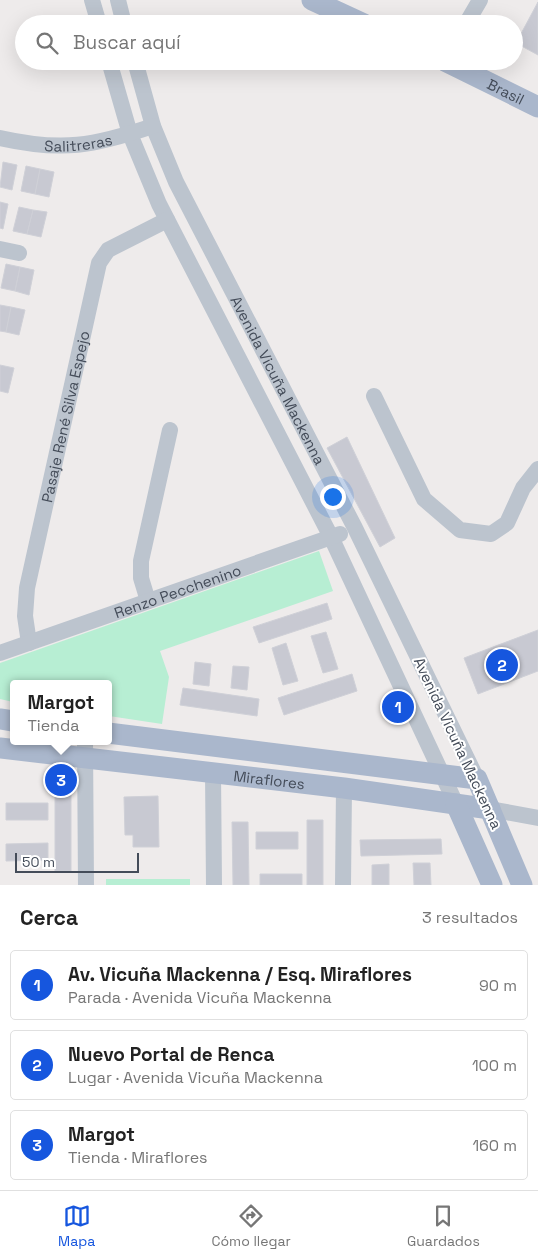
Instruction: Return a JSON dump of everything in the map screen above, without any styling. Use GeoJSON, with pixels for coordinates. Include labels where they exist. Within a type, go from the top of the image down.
{"type":"FeatureCollection","features":[{"type":"Feature","properties":{"kind":"main road"},"geometry":{"type":"LineString","coordinates":[[312,0],[344,15]]}},
{"type":"Feature","properties":{"kind":"main road","name":"Brasil"},"geometry":{"type":"LineString","coordinates":[[463,70],[538,107]]}},
{"type":"Feature","properties":{"kind":"main road","name":"Miraflores"},"geometry":{"type":"LineString","coordinates":[[112,733],[477,779]]}},
{"type":"Feature","properties":{"kind":"main road","name":"Miraflores"},"geometry":{"type":"LineString","coordinates":[[0,748],[85,750],[213,772],[490,809]]}},
{"type":"Feature","properties":{"kind":"main road","name":"Avenida Vicuña Mackenna"},"geometry":{"type":"LineString","coordinates":[[477,779],[522,885]]}},
{"type":"Feature","properties":{"kind":"main road","name":"Avenida Vicuña Mackenna"},"geometry":{"type":"LineString","coordinates":[[456,804],[492,885]]}},
{"type":"Feature","properties":{"kind":"street"},"geometry":{"type":"LineString","coordinates":[[92,0],[96,15]]}},
{"type":"Feature","properties":{"kind":"street"},"geometry":{"type":"LineString","coordinates":[[118,0],[122,15]]}},
{"type":"Feature","properties":{"kind":"street"},"geometry":{"type":"LineString","coordinates":[[471,15],[480,0]]}},
{"type":"Feature","properties":{"kind":"street","name":"Avenida Vicuña Mackenna"},"geometry":{"type":"LineString","coordinates":[[112,70],[130,134],[167,220],[331,537],[456,804]]}},
{"type":"Feature","properties":{"kind":"street","name":"Avenida Vicuña Mackenna"},"geometry":{"type":"LineString","coordinates":[[138,70],[154,126],[192,215],[355,528],[477,779]]}},
{"type":"Feature","properties":{"kind":"street","name":"Salitreras"},"geometry":{"type":"LineString","coordinates":[[0,138],[30,145],[58,147],[89,144],[154,126]]}},
{"type":"Feature","properties":{"kind":"street","name":"Pasaje René Silva Espejo"},"geometry":{"type":"LineString","coordinates":[[28,636],[25,607],[27,588],[99,263],[108,250],[167,220]]}},
{"type":"Feature","properties":{"kind":"street"},"geometry":{"type":"LineString","coordinates":[[0,249],[19,253]]}},
{"type":"Feature","properties":{"kind":"street"},"geometry":{"type":"LineString","coordinates":[[374,396],[424,498],[460,530],[491,534],[507,523],[523,488],[538,469]]}},
{"type":"Feature","properties":{"kind":"street"},"geometry":{"type":"LineString","coordinates":[[148,601],[141,578],[141,561],[170,430]]}},
{"type":"Feature","properties":{"kind":"street","name":"Renzo Pecchenino"},"geometry":{"type":"LineString","coordinates":[[0,653],[28,636],[148,601],[355,528]]}},
{"type":"Feature","properties":{"kind":"street"},"geometry":{"type":"LineString","coordinates":[[85,750],[86,885]]}},
{"type":"Feature","properties":{"kind":"street"},"geometry":{"type":"LineString","coordinates":[[213,772],[214,885]]}},
{"type":"Feature","properties":{"kind":"street"},"geometry":{"type":"LineString","coordinates":[[342,885],[344,788]]}},
{"type":"Feature","properties":{"kind":"street","name":"Miraflores"},"geometry":{"type":"LineString","coordinates":[[490,809],[538,818]]}},
{"type":"Feature","properties":{"kind":"green space"},"geometry":{"type":"Polygon","coordinates":[[[319,551],[333,591],[160,651],[169,677],[162,724],[112,716],[112,680],[10,680],[10,701],[0,699],[0,663],[319,551]]]}},
{"type":"Feature","properties":{"kind":"green space"},"geometry":{"type":"Polygon","coordinates":[[[106,879],[190,879],[190,885],[106,885],[106,879]]]}},
{"type":"Feature","properties":{"kind":"building"},"geometry":{"type":"Polygon","coordinates":[[[538,2],[538,55],[523,47],[523,30],[538,2]]]}},
{"type":"Feature","properties":{"kind":"building"},"geometry":{"type":"Polygon","coordinates":[[[3,162],[17,165],[12,190],[0,187],[3,162]]]}},
{"type":"Feature","properties":{"kind":"building"},"geometry":{"type":"Polygon","coordinates":[[[26,166],[40,169],[35,194],[21,191],[26,166]]]}},
{"type":"Feature","properties":{"kind":"building"},"geometry":{"type":"Polygon","coordinates":[[[40,169],[54,172],[49,197],[35,194],[40,169]]]}},
{"type":"Feature","properties":{"kind":"building"},"geometry":{"type":"Polygon","coordinates":[[[0,202],[8,204],[3,229],[0,228],[0,202]]]}},
{"type":"Feature","properties":{"kind":"building"},"geometry":{"type":"Polygon","coordinates":[[[19,207],[33,210],[27,234],[13,231],[19,207]]]}},
{"type":"Feature","properties":{"kind":"building"},"geometry":{"type":"Polygon","coordinates":[[[33,210],[47,212],[41,237],[27,234],[33,210]]]}},
{"type":"Feature","properties":{"kind":"building"},"geometry":{"type":"Polygon","coordinates":[[[6,264],[20,267],[15,291],[1,288],[6,264]]]}},
{"type":"Feature","properties":{"kind":"building"},"geometry":{"type":"Polygon","coordinates":[[[20,267],[34,270],[29,295],[15,291],[20,267]]]}},
{"type":"Feature","properties":{"kind":"building"},"geometry":{"type":"Polygon","coordinates":[[[0,305],[11,307],[6,332],[0,331],[0,305]]]}},
{"type":"Feature","properties":{"kind":"building"},"geometry":{"type":"Polygon","coordinates":[[[11,307],[25,310],[19,335],[6,332],[11,307]]]}},
{"type":"Feature","properties":{"kind":"building"},"geometry":{"type":"Polygon","coordinates":[[[0,365],[14,368],[8,393],[0,391],[0,365]]]}},
{"type":"Feature","properties":{"kind":"building"},"geometry":{"type":"Polygon","coordinates":[[[347,437],[395,538],[380,547],[327,448],[347,437]]]}},
{"type":"Feature","properties":{"kind":"building"},"geometry":{"type":"Polygon","coordinates":[[[327,603],[332,619],[259,643],[253,627],[327,603]]]}},
{"type":"Feature","properties":{"kind":"building"},"geometry":{"type":"Polygon","coordinates":[[[538,630],[538,671],[478,694],[464,658],[538,630]]]}},
{"type":"Feature","properties":{"kind":"building"},"geometry":{"type":"Polygon","coordinates":[[[326,632],[338,669],[323,673],[311,636],[326,632]]]}},
{"type":"Feature","properties":{"kind":"building"},"geometry":{"type":"Polygon","coordinates":[[[286,643],[298,681],[283,685],[272,648],[286,643]]]}},
{"type":"Feature","properties":{"kind":"building"},"geometry":{"type":"Polygon","coordinates":[[[195,662],[211,664],[209,686],[193,684],[195,662]]]}},
{"type":"Feature","properties":{"kind":"building"},"geometry":{"type":"Polygon","coordinates":[[[233,666],[249,667],[247,690],[231,688],[233,666]]]}},
{"type":"Feature","properties":{"kind":"building"},"geometry":{"type":"Polygon","coordinates":[[[352,674],[357,691],[284,715],[278,698],[352,674]]]}},
{"type":"Feature","properties":{"kind":"building"},"geometry":{"type":"Polygon","coordinates":[[[183,688],[259,699],[257,716],[180,705],[183,688]]]}},
{"type":"Feature","properties":{"kind":"building"},"geometry":{"type":"Polygon","coordinates":[[[64,768],[75,769],[73,788],[48,786],[48,773],[64,774],[64,768]]]}},
{"type":"Feature","properties":{"kind":"building"},"geometry":{"type":"Polygon","coordinates":[[[55,790],[71,790],[71,871],[55,871],[55,790]]]}},
{"type":"Feature","properties":{"kind":"building"},"geometry":{"type":"Polygon","coordinates":[[[158,796],[159,847],[133,847],[133,835],[125,835],[124,797],[158,796]]]}},
{"type":"Feature","properties":{"kind":"building"},"geometry":{"type":"Polygon","coordinates":[[[6,803],[48,803],[48,820],[6,820],[6,803]]]}},
{"type":"Feature","properties":{"kind":"building"},"geometry":{"type":"Polygon","coordinates":[[[307,820],[323,820],[323,885],[307,885],[307,820]]]}},
{"type":"Feature","properties":{"kind":"building"},"geometry":{"type":"Polygon","coordinates":[[[232,822],[248,822],[249,885],[233,885],[232,822]]]}},
{"type":"Feature","properties":{"kind":"building"},"geometry":{"type":"Polygon","coordinates":[[[256,832],[298,832],[298,849],[256,849],[256,832]]]}},
{"type":"Feature","properties":{"kind":"building"},"geometry":{"type":"Polygon","coordinates":[[[441,839],[442,854],[361,856],[360,840],[441,839]]]}},
{"type":"Feature","properties":{"kind":"building"},"geometry":{"type":"Polygon","coordinates":[[[48,843],[48,860],[6,861],[6,844],[48,843]]]}},
{"type":"Feature","properties":{"kind":"building"},"geometry":{"type":"Polygon","coordinates":[[[413,863],[430,863],[431,885],[414,885],[413,863]]]}},
{"type":"Feature","properties":{"kind":"building"},"geometry":{"type":"Polygon","coordinates":[[[389,864],[389,885],[372,885],[372,865],[389,864]]]}},
{"type":"Feature","properties":{"kind":"building"},"geometry":{"type":"Polygon","coordinates":[[[260,874],[302,874],[302,885],[260,885],[260,874]]]}},
{"type":"Feature","properties":{"kind":"place","name":"Nuevo Portal de Renca"},"geometry":{"type":"Point","coordinates":[502,665]}},
{"type":"Feature","properties":{"kind":"place","name":"Av. Vicuña Mackenna / Esq. Miraflores"},"geometry":{"type":"Point","coordinates":[398,707]}},
{"type":"Feature","properties":{"kind":"place","name":"Margot"},"geometry":{"type":"Point","coordinates":[61,780]}}]}
